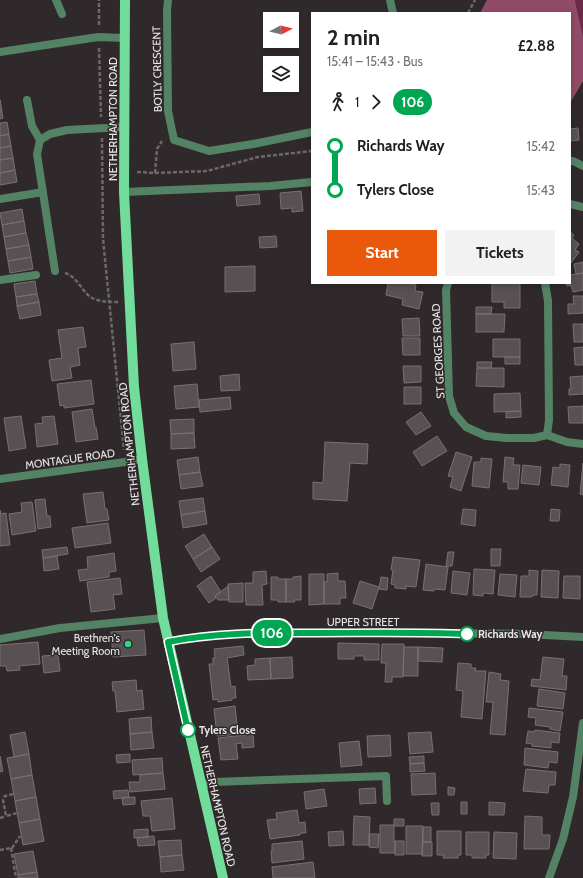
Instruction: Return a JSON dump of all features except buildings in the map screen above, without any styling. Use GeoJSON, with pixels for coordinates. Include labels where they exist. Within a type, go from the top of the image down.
{"type":"FeatureCollection","features":[{"type":"Feature","properties":{"kind":"main road","name":"NETHERHAMPTON ROAD"},"geometry":{"type":"LineString","coordinates":[[125,0],[124,192],[134,387],[163,618],[222,878]]}},
{"type":"Feature","properties":{"kind":"street"},"geometry":{"type":"LineString","coordinates":[[56,0],[62,14]]}},
{"type":"Feature","properties":{"kind":"street","name":"BOTLY CRESCENT"},"geometry":{"type":"LineString","coordinates":[[168,0],[168,111],[174,140],[209,151],[311,132]]}},
{"type":"Feature","properties":{"kind":"street"},"geometry":{"type":"LineString","coordinates":[[390,0],[393,12]]}},
{"type":"Feature","properties":{"kind":"street"},"geometry":{"type":"LineString","coordinates":[[0,52],[98,37],[125,38]]}},
{"type":"Feature","properties":{"kind":"street"},"geometry":{"type":"LineString","coordinates":[[27,100],[32,126],[40,140],[37,154],[55,271]]}},
{"type":"Feature","properties":{"kind":"street"},"geometry":{"type":"LineString","coordinates":[[40,140],[50,134],[67,130],[125,127]]}},
{"type":"Feature","properties":{"kind":"street"},"geometry":{"type":"LineString","coordinates":[[571,161],[583,166]]}},
{"type":"Feature","properties":{"kind":"street"},"geometry":{"type":"LineString","coordinates":[[124,192],[270,186],[311,182]]}},
{"type":"Feature","properties":{"kind":"street"},"geometry":{"type":"LineString","coordinates":[[0,199],[42,192]]}},
{"type":"Feature","properties":{"kind":"street"},"geometry":{"type":"LineString","coordinates":[[571,204],[583,207]]}},
{"type":"Feature","properties":{"kind":"street"},"geometry":{"type":"LineString","coordinates":[[0,280],[36,275]]}},
{"type":"Feature","properties":{"kind":"street","name":"ST GEORGES ROAD"},"geometry":{"type":"LineString","coordinates":[[448,284],[446,290],[449,396],[454,413],[466,427],[486,436],[534,438],[547,435],[566,442],[583,444]]}},
{"type":"Feature","properties":{"kind":"street"},"geometry":{"type":"LineString","coordinates":[[544,284],[548,301],[549,420],[547,435]]}},
{"type":"Feature","properties":{"kind":"street","name":"MONTAGUE ROAD"},"geometry":{"type":"LineString","coordinates":[[0,479],[142,459]]}},
{"type":"Feature","properties":{"kind":"street"},"geometry":{"type":"LineString","coordinates":[[0,640],[60,628],[163,618]]}},
{"type":"Feature","properties":{"kind":"street","name":"UPPER STREET"},"geometry":{"type":"LineString","coordinates":[[168,642],[226,634],[274,633],[408,632],[527,634],[583,637]]}},
{"type":"Feature","properties":{"kind":"street"},"geometry":{"type":"LineString","coordinates":[[549,878],[563,839],[574,798],[583,723]]}},
{"type":"Feature","properties":{"kind":"street"},"geometry":{"type":"LineString","coordinates":[[202,785],[214,782],[386,776],[387,801]]}},
{"type":"Feature","properties":{"kind":"path"},"geometry":{"type":"LineString","coordinates":[[99,0],[98,37],[102,128],[103,239],[125,462]]}},
{"type":"Feature","properties":{"kind":"path"},"geometry":{"type":"LineString","coordinates":[[469,12],[475,0]]}},
{"type":"Feature","properties":{"kind":"path"},"geometry":{"type":"LineString","coordinates":[[155,173],[157,149],[171,126]]}},
{"type":"Feature","properties":{"kind":"path"},"geometry":{"type":"LineString","coordinates":[[124,171],[155,173],[208,171],[258,157],[311,151]]}},
{"type":"Feature","properties":{"kind":"path"},"geometry":{"type":"LineString","coordinates":[[55,271],[68,274],[89,296],[97,300],[130,303]]}},
{"type":"Feature","properties":{"kind":"path"},"geometry":{"type":"LineString","coordinates":[[6,816],[3,800],[5,796],[13,794]]}},
{"type":"Feature","properties":{"kind":"path"},"geometry":{"type":"LineString","coordinates":[[0,818],[17,813]]}},
{"type":"Feature","properties":{"kind":"path"},"geometry":{"type":"LineString","coordinates":[[0,850],[12,848],[20,836]]}},
{"type":"Feature","properties":{"kind":"path"},"geometry":{"type":"LineString","coordinates":[[10,848],[16,878]]}},
{"type":"Feature","properties":{"kind":"shaded area"},"geometry":{"type":"Polygon","coordinates":[[[487,0],[575,0],[583,37],[583,81],[571,101],[571,12],[481,12],[487,0]]]}},
{"type":"Feature","properties":{"kind":"shaded area"},"geometry":{"type":"Polygon","coordinates":[[[575,0],[583,0],[583,37],[575,0]]]}},
{"type":"Feature","properties":{"kind":"bus line","name":"106"},"geometry":{"type":"LineString","coordinates":[[188,730],[168,642],[203,636],[262,633],[408,632],[467,634]]}},
{"type":"Feature","properties":{"kind":"place","name":"Richards Way"},"geometry":{"type":"Point","coordinates":[467,634]}},
{"type":"Feature","properties":{"kind":"place","name":"Brethren's Meeting Room"},"geometry":{"type":"Point","coordinates":[128,644]}},
{"type":"Feature","properties":{"kind":"place","name":"Tylers Close"},"geometry":{"type":"Point","coordinates":[188,730]}}]}
